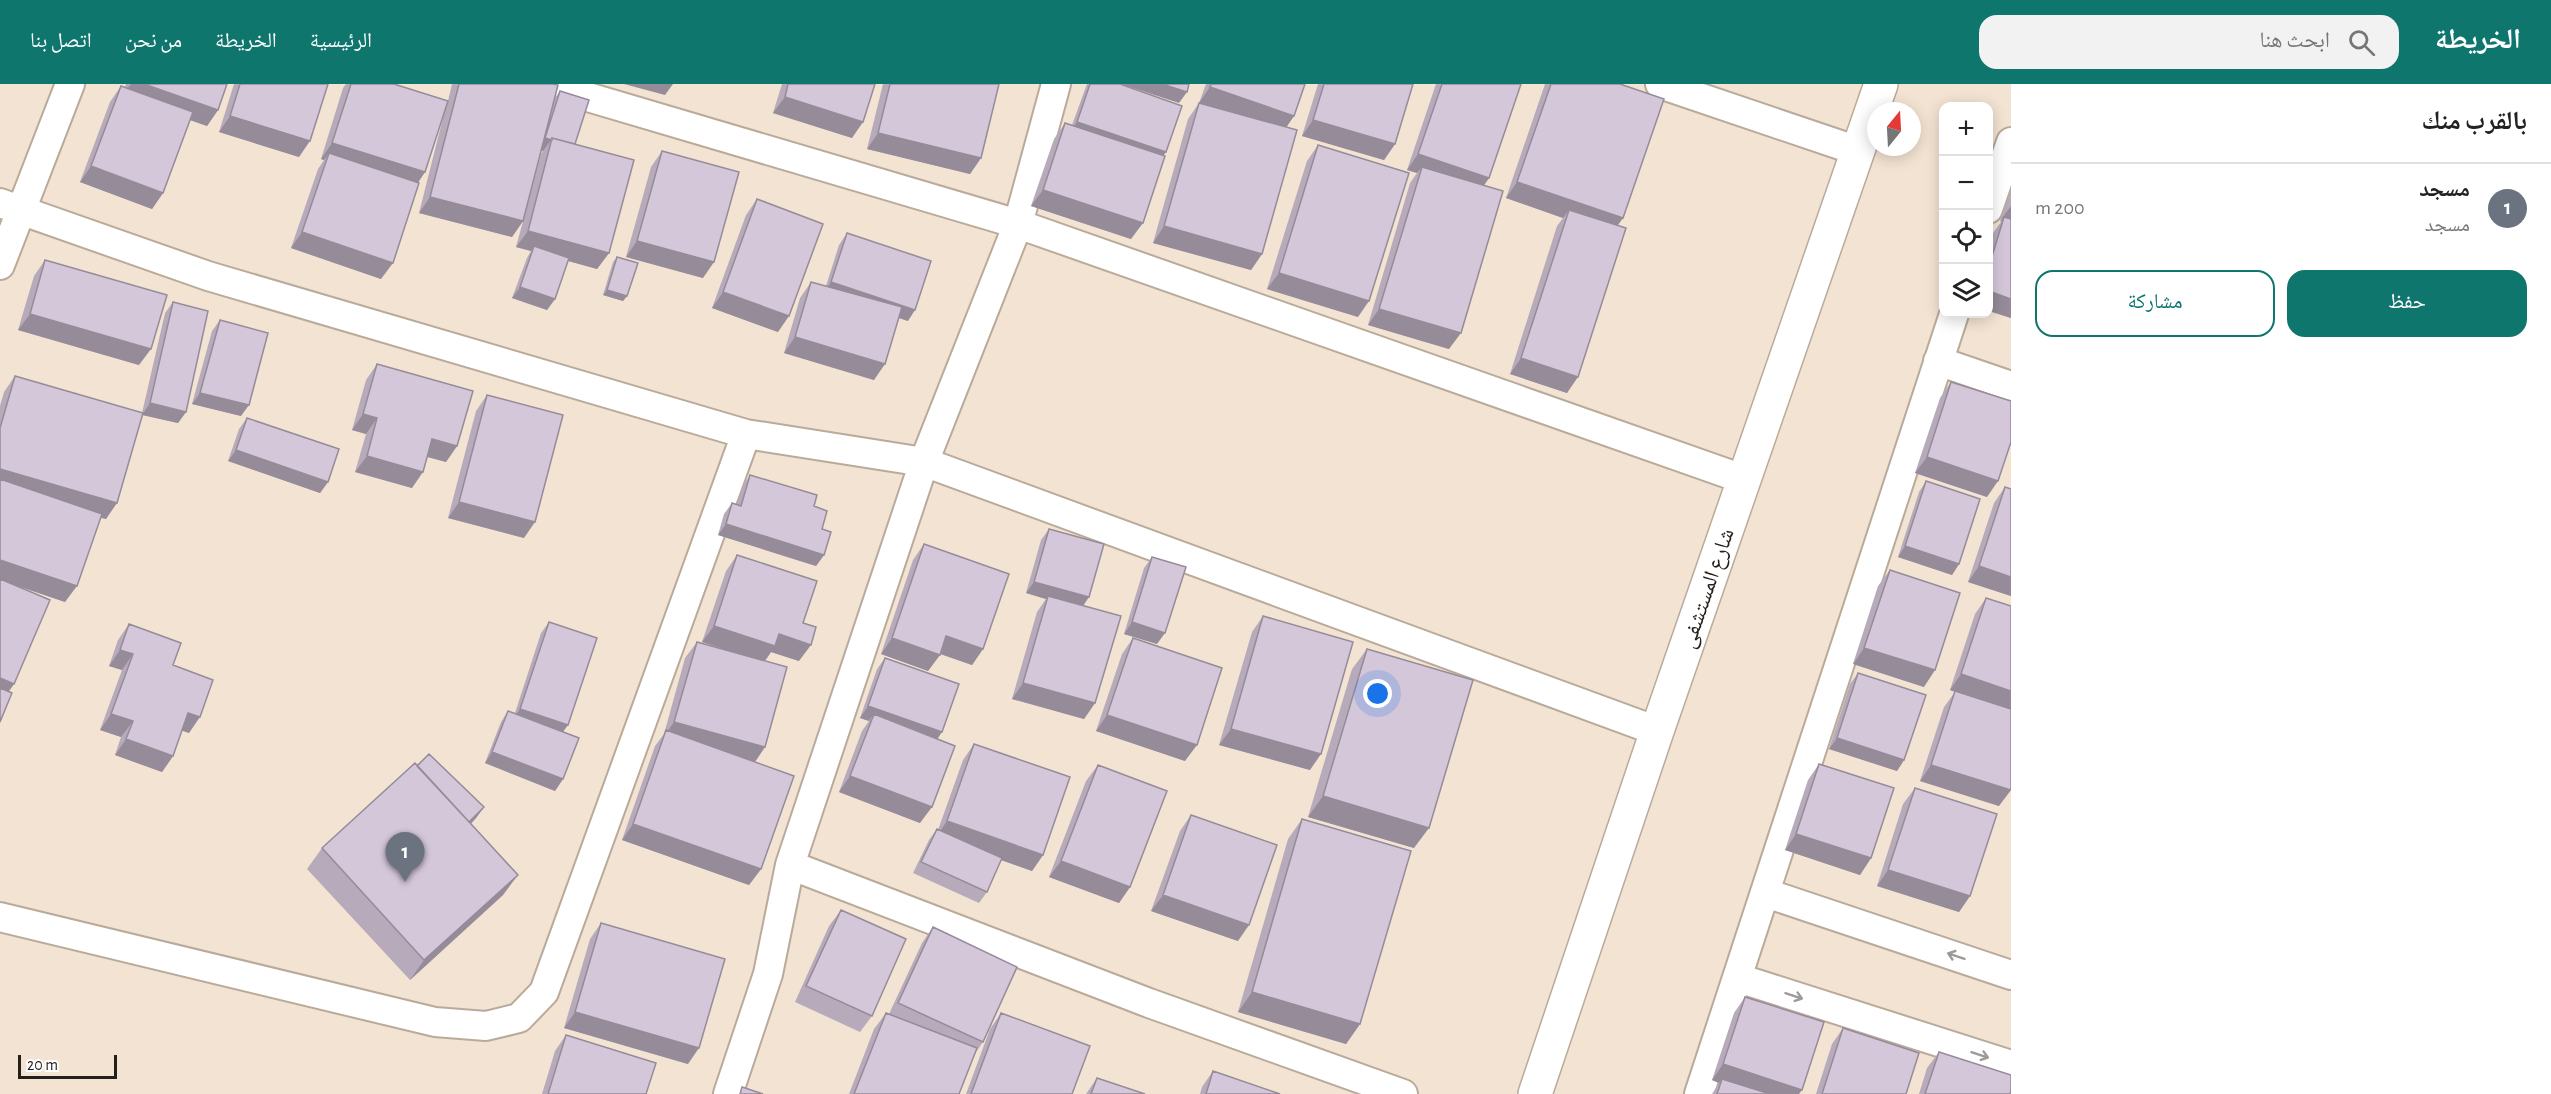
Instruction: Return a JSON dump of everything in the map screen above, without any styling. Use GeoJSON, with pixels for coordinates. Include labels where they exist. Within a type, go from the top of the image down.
{"type":"FeatureCollection","features":[{"type":"Feature","properties":{"kind":"highway","name":"شارع المستشفى"},"geometry":{"type":"LineString","coordinates":[[1535,1094],[1743,478],[1881,84]]}},
{"type":"Feature","properties":{"kind":"street"},"geometry":{"type":"LineString","coordinates":[[0,265],[11,208],[69,84]]}},
{"type":"Feature","properties":{"kind":"street"},"geometry":{"type":"LineString","coordinates":[[544,84],[1018,224],[1743,478]]}},
{"type":"Feature","properties":{"kind":"street"},"geometry":{"type":"LineString","coordinates":[[728,1094],[768,974],[790,865],[924,462],[1018,224],[1056,84]]}},
{"type":"Feature","properties":{"kind":"street"},"geometry":{"type":"LineString","coordinates":[[1660,84],[1858,151]]}},
{"type":"Feature","properties":{"kind":"street"},"geometry":{"type":"LineString","coordinates":[[1993,197],[2011,142]]}},
{"type":"Feature","properties":{"kind":"street"},"geometry":{"type":"LineString","coordinates":[[11,208],[208,276],[746,434],[924,462],[1657,731]]}},
{"type":"Feature","properties":{"kind":"street"},"geometry":{"type":"LineString","coordinates":[[1699,1094],[1953,318]]}},
{"type":"Feature","properties":{"kind":"street"},"geometry":{"type":"LineString","coordinates":[[1938,361],[2011,386]]}},
{"type":"Feature","properties":{"kind":"street"},"geometry":{"type":"LineString","coordinates":[[0,917],[435,1022],[486,1026],[519,1018],[544,992],[746,434]]}},
{"type":"Feature","properties":{"kind":"street"},"geometry":{"type":"LineString","coordinates":[[790,865],[1149,1003],[1403,1094]]}},
{"type":"Feature","properties":{"kind":"street"},"geometry":{"type":"LineString","coordinates":[[1766,893],[2011,975]]}},
{"type":"Feature","properties":{"kind":"street"},"geometry":{"type":"LineString","coordinates":[[1738,978],[2011,1065]]}},
{"type":"Feature","properties":{"kind":"building"},"geometry":{"type":"Polygon","coordinates":[[[144,84],[227,84],[218,110],[144,84]]]}},
{"type":"Feature","properties":{"kind":"building"},"geometry":{"type":"Polygon","coordinates":[[[240,84],[328,84],[310,141],[230,116],[240,84]]]}},
{"type":"Feature","properties":{"kind":"building"},"geometry":{"type":"Polygon","coordinates":[[[351,84],[394,84],[448,101],[425,172],[332,143],[351,84]]]}},
{"type":"Feature","properties":{"kind":"building"},"geometry":{"type":"Polygon","coordinates":[[[459,84],[558,85],[523,221],[430,197],[459,84]]]}},
{"type":"Feature","properties":{"kind":"building"},"geometry":{"type":"Polygon","coordinates":[[[788,84],[875,84],[863,122],[785,97],[788,84]]]}},
{"type":"Feature","properties":{"kind":"building"},"geometry":{"type":"Polygon","coordinates":[[[890,84],[999,84],[981,158],[878,133],[890,84]]]}},
{"type":"Feature","properties":{"kind":"building"},"geometry":{"type":"Polygon","coordinates":[[[1090,84],[1120,84],[1182,106],[1166,152],[1077,122],[1090,84]]]}},
{"type":"Feature","properties":{"kind":"building"},"geometry":{"type":"Polygon","coordinates":[[[1162,84],[1189,84],[1187,92],[1162,84]]]}},
{"type":"Feature","properties":{"kind":"building"},"geometry":{"type":"Polygon","coordinates":[[[1211,84],[1305,84],[1294,116],[1210,87],[1211,84]]]}},
{"type":"Feature","properties":{"kind":"building"},"geometry":{"type":"Polygon","coordinates":[[[1324,84],[1413,84],[1395,144],[1313,120],[1324,84]]]}},
{"type":"Feature","properties":{"kind":"building"},"geometry":{"type":"Polygon","coordinates":[[[1442,84],[1521,84],[1489,178],[1418,154],[1442,84]]]}},
{"type":"Feature","properties":{"kind":"building"},"geometry":{"type":"Polygon","coordinates":[[[1551,84],[1620,84],[1664,99],[1623,218],[1517,182],[1551,84]]]}},
{"type":"Feature","properties":{"kind":"building"},"geometry":{"type":"Polygon","coordinates":[[[121,86],[193,112],[163,193],[91,166],[121,86]]]}},
{"type":"Feature","properties":{"kind":"building"},"geometry":{"type":"Polygon","coordinates":[[[560,91],[589,100],[575,144],[545,138],[560,91]]]}},
{"type":"Feature","properties":{"kind":"building"},"geometry":{"type":"Polygon","coordinates":[[[1199,103],[1297,130],[1262,254],[1164,226],[1199,103]]]}},
{"type":"Feature","properties":{"kind":"building"},"geometry":{"type":"Polygon","coordinates":[[[1065,123],[1165,156],[1143,223],[1043,190],[1065,123]]]}},
{"type":"Feature","properties":{"kind":"building"},"geometry":{"type":"Polygon","coordinates":[[[552,138],[634,160],[609,253],[528,231],[552,138]]]}},
{"type":"Feature","properties":{"kind":"building"},"geometry":{"type":"Polygon","coordinates":[[[1318,145],[1409,173],[1369,301],[1279,273],[1318,145]]]}},
{"type":"Feature","properties":{"kind":"building"},"geometry":{"type":"Polygon","coordinates":[[[662,151],[739,172],[714,262],[637,241],[662,151]]]}},
{"type":"Feature","properties":{"kind":"building"},"geometry":{"type":"Polygon","coordinates":[[[329,153],[419,183],[393,263],[302,232],[329,153]]]}},
{"type":"Feature","properties":{"kind":"building"},"geometry":{"type":"Polygon","coordinates":[[[1422,167],[1503,191],[1461,333],[1379,309],[1422,167]]]}},
{"type":"Feature","properties":{"kind":"building"},"geometry":{"type":"Polygon","coordinates":[[[757,199],[823,224],[789,316],[723,292],[757,199]]]}},
{"type":"Feature","properties":{"kind":"building"},"geometry":{"type":"Polygon","coordinates":[[[1569,210],[1626,228],[1578,377],[1521,358],[1569,210]]]}},
{"type":"Feature","properties":{"kind":"building"},"geometry":{"type":"Polygon","coordinates":[[[2004,217],[2011,219],[2011,299],[1993,292],[1993,253],[2004,217]]]}},
{"type":"Feature","properties":{"kind":"building"},"geometry":{"type":"Polygon","coordinates":[[[847,233],[931,261],[915,310],[831,282],[847,233]]]}},
{"type":"Feature","properties":{"kind":"building"},"geometry":{"type":"Polygon","coordinates":[[[534,246],[569,258],[555,299],[520,287],[534,246]]]}},
{"type":"Feature","properties":{"kind":"building"},"geometry":{"type":"Polygon","coordinates":[[[617,257],[638,263],[627,296],[607,290],[617,257]]]}},
{"type":"Feature","properties":{"kind":"building"},"geometry":{"type":"Polygon","coordinates":[[[45,260],[167,295],[151,349],[30,314],[45,260]]]}},
{"type":"Feature","properties":{"kind":"building"},"geometry":{"type":"Polygon","coordinates":[[[811,282],[902,307],[885,364],[795,337],[811,282]]]}},
{"type":"Feature","properties":{"kind":"building"},"geometry":{"type":"Polygon","coordinates":[[[173,302],[208,311],[186,412],[150,403],[173,302]]]}},
{"type":"Feature","properties":{"kind":"building"},"geometry":{"type":"Polygon","coordinates":[[[220,320],[268,333],[249,405],[200,393],[220,320]]]}},
{"type":"Feature","properties":{"kind":"building"},"geometry":{"type":"Polygon","coordinates":[[[377,364],[473,391],[457,446],[432,439],[423,472],[367,456],[377,418],[363,414],[377,364]]]}},
{"type":"Feature","properties":{"kind":"building"},"geometry":{"type":"Polygon","coordinates":[[[15,376],[143,413],[117,503],[0,469],[0,428],[15,376]]]}},
{"type":"Feature","properties":{"kind":"building"},"geometry":{"type":"Polygon","coordinates":[[[1951,382],[2011,401],[2011,442],[1998,481],[1927,457],[1951,382]]]}},
{"type":"Feature","properties":{"kind":"building"},"geometry":{"type":"Polygon","coordinates":[[[487,395],[563,415],[535,522],[459,502],[487,395]]]}},
{"type":"Feature","properties":{"kind":"building"},"geometry":{"type":"Polygon","coordinates":[[[247,418],[339,449],[328,482],[236,450],[247,418]]]}},
{"type":"Feature","properties":{"kind":"building"},"geometry":{"type":"Polygon","coordinates":[[[750,475],[817,495],[814,506],[827,511],[822,529],[831,532],[824,555],[726,524],[732,503],[741,506],[750,475]]]}},
{"type":"Feature","properties":{"kind":"building"},"geometry":{"type":"Polygon","coordinates":[[[0,479],[102,514],[77,586],[0,560],[0,479]]]}},
{"type":"Feature","properties":{"kind":"building"},"geometry":{"type":"Polygon","coordinates":[[[1926,481],[1980,499],[1959,564],[1905,546],[1926,481]]]}},
{"type":"Feature","properties":{"kind":"building"},"geometry":{"type":"Polygon","coordinates":[[[2005,487],[2011,489],[2011,577],[1979,566],[2005,487]]]}},
{"type":"Feature","properties":{"kind":"building"},"geometry":{"type":"Polygon","coordinates":[[[1049,529],[1104,544],[1089,597],[1034,582],[1049,529]]]}},
{"type":"Feature","properties":{"kind":"building"},"geometry":{"type":"Polygon","coordinates":[[[924,544],[1009,574],[983,649],[946,636],[940,655],[892,638],[924,544]]]}},
{"type":"Feature","properties":{"kind":"building"},"geometry":{"type":"Polygon","coordinates":[[[737,555],[817,581],[803,623],[816,627],[811,645],[779,634],[775,646],[714,626],[737,555]]]}},
{"type":"Feature","properties":{"kind":"building"},"geometry":{"type":"Polygon","coordinates":[[[1152,557],[1186,567],[1165,633],[1132,622],[1152,557]]]}},
{"type":"Feature","properties":{"kind":"building"},"geometry":{"type":"Polygon","coordinates":[[[1890,570],[1960,593],[1935,670],[1864,648],[1890,570]]]}},
{"type":"Feature","properties":{"kind":"building"},"geometry":{"type":"Polygon","coordinates":[[[0,579],[50,600],[14,684],[0,678],[0,579]]]}},
{"type":"Feature","properties":{"kind":"building"},"geometry":{"type":"Polygon","coordinates":[[[1048,596],[1121,616],[1095,703],[1023,683],[1048,596]]]}},
{"type":"Feature","properties":{"kind":"building"},"geometry":{"type":"Polygon","coordinates":[[[1986,598],[2011,606],[2011,691],[1961,674],[1986,598]]]}},
{"type":"Feature","properties":{"kind":"building"},"geometry":{"type":"Polygon","coordinates":[[[1263,616],[1353,642],[1321,754],[1231,729],[1263,616]]]}},
{"type":"Feature","properties":{"kind":"building"},"geometry":{"type":"Polygon","coordinates":[[[549,622],[597,638],[568,725],[520,709],[549,622]]]}},
{"type":"Feature","properties":{"kind":"building"},"geometry":{"type":"Polygon","coordinates":[[[129,624],[181,643],[173,665],[213,680],[200,717],[188,713],[173,756],[126,739],[133,721],[111,714],[133,654],[120,650],[129,624]]]}},
{"type":"Feature","properties":{"kind":"building"},"geometry":{"type":"Polygon","coordinates":[[[1133,638],[1222,668],[1197,745],[1107,715],[1133,638]]]}},
{"type":"Feature","properties":{"kind":"building"},"geometry":{"type":"Polygon","coordinates":[[[697,642],[787,667],[765,747],[674,722],[697,642]]]}},
{"type":"Feature","properties":{"kind":"building"},"geometry":{"type":"Polygon","coordinates":[[[1367,649],[1473,680],[1429,828],[1323,796],[1367,649]]]}},
{"type":"Feature","properties":{"kind":"building"},"geometry":{"type":"Polygon","coordinates":[[[885,658],[959,684],[942,732],[868,706],[885,658]]]}},
{"type":"Feature","properties":{"kind":"building"},"geometry":{"type":"Polygon","coordinates":[[[1858,673],[1926,695],[1904,760],[1837,738],[1858,673]]]}},
{"type":"Feature","properties":{"kind":"building"},"geometry":{"type":"Polygon","coordinates":[[[0,688],[12,693],[0,722],[0,688]]]}},
{"type":"Feature","properties":{"kind":"building"},"geometry":{"type":"Polygon","coordinates":[[[1955,691],[2011,709],[2011,790],[1931,765],[1955,691]]]}},
{"type":"Feature","properties":{"kind":"building"},"geometry":{"type":"Polygon","coordinates":[[[508,711],[579,738],[563,779],[492,752],[508,711]]]}},
{"type":"Feature","properties":{"kind":"building"},"geometry":{"type":"Polygon","coordinates":[[[874,714],[955,746],[932,807],[850,776],[874,714]]]}},
{"type":"Feature","properties":{"kind":"building"},"geometry":{"type":"Polygon","coordinates":[[[666,730],[794,776],[761,869],[633,824],[666,730]]]}},
{"type":"Feature","properties":{"kind":"building"},"geometry":{"type":"Polygon","coordinates":[[[974,744],[1070,777],[1043,855],[947,821],[974,744]]]}},
{"type":"Feature","properties":{"kind":"building"},"geometry":{"type":"Polygon","coordinates":[[[429,754],[484,807],[469,822],[417,766],[429,754]]]}},
{"type":"Feature","properties":{"kind":"building"},"geometry":{"type":"Polygon","coordinates":[[[415,763],[518,875],[424,960],[322,848],[415,763]]]}},
{"type":"Feature","properties":{"kind":"building"},"geometry":{"type":"Polygon","coordinates":[[[1819,764],[1894,788],[1871,858],[1796,834],[1819,764]]]}},
{"type":"Feature","properties":{"kind":"building"},"geometry":{"type":"Polygon","coordinates":[[[1098,765],[1167,791],[1130,887],[1061,861],[1098,765]]]}},
{"type":"Feature","properties":{"kind":"building"},"geometry":{"type":"Polygon","coordinates":[[[1915,788],[1997,814],[1970,896],[1888,870],[1915,788]]]}},
{"type":"Feature","properties":{"kind":"building"},"geometry":{"type":"Polygon","coordinates":[[[1191,815],[1277,845],[1249,925],[1163,895],[1191,815]]]}},
{"type":"Feature","properties":{"kind":"building"},"geometry":{"type":"Polygon","coordinates":[[[1302,819],[1411,851],[1360,1024],[1252,992],[1302,819]]]}},
{"type":"Feature","properties":{"kind":"building"},"geometry":{"type":"Polygon","coordinates":[[[937,829],[1002,858],[987,892],[921,862],[937,829]]]}},
{"type":"Feature","properties":{"kind":"building"},"geometry":{"type":"Polygon","coordinates":[[[841,910],[906,939],[872,1016],[806,986],[841,910]]]}},
{"type":"Feature","properties":{"kind":"building"},"geometry":{"type":"Polygon","coordinates":[[[601,923],[725,959],[699,1048],[575,1012],[601,923]]]}},
{"type":"Feature","properties":{"kind":"building"},"geometry":{"type":"Polygon","coordinates":[[[933,927],[1017,967],[983,1042],[898,1003],[933,927]]]}},
{"type":"Feature","properties":{"kind":"building"},"geometry":{"type":"Polygon","coordinates":[[[1745,997],[1824,1022],[1802,1090],[1723,1064],[1745,997]]]}},
{"type":"Feature","properties":{"kind":"building"},"geometry":{"type":"Polygon","coordinates":[[[886,1013],[977,1048],[959,1094],[854,1094],[886,1013]]]}},
{"type":"Feature","properties":{"kind":"building"},"geometry":{"type":"Polygon","coordinates":[[[1001,1013],[1090,1046],[1072,1094],[971,1094],[1001,1013]]]}},
{"type":"Feature","properties":{"kind":"building"},"geometry":{"type":"Polygon","coordinates":[[[1843,1028],[1919,1053],[1906,1094],[1822,1094],[1843,1028]]]}},
{"type":"Feature","properties":{"kind":"building"},"geometry":{"type":"Polygon","coordinates":[[[566,1035],[656,1063],[646,1094],[548,1094],[566,1035]]]}},
{"type":"Feature","properties":{"kind":"building"},"geometry":{"type":"Polygon","coordinates":[[[1939,1052],[2011,1075],[2010,1094],[1925,1094],[1939,1052]]]}},
{"type":"Feature","properties":{"kind":"building"},"geometry":{"type":"Polygon","coordinates":[[[1213,1071],[1280,1094],[1206,1094],[1213,1071]]]}},
{"type":"Feature","properties":{"kind":"building"},"geometry":{"type":"Polygon","coordinates":[[[1097,1078],[1145,1094],[1091,1094],[1097,1078]]]}},
{"type":"Feature","properties":{"kind":"building"},"geometry":{"type":"Polygon","coordinates":[[[1722,1079],[1770,1094],[1717,1094],[1722,1079]]]}},
{"type":"Feature","properties":{"kind":"building"},"geometry":{"type":"Polygon","coordinates":[[[742,1087],[763,1094],[740,1094],[742,1087]]]}},
{"type":"Feature","properties":{"kind":"place","name":"مسجد"},"geometry":{"type":"Point","coordinates":[405,882]}}]}
